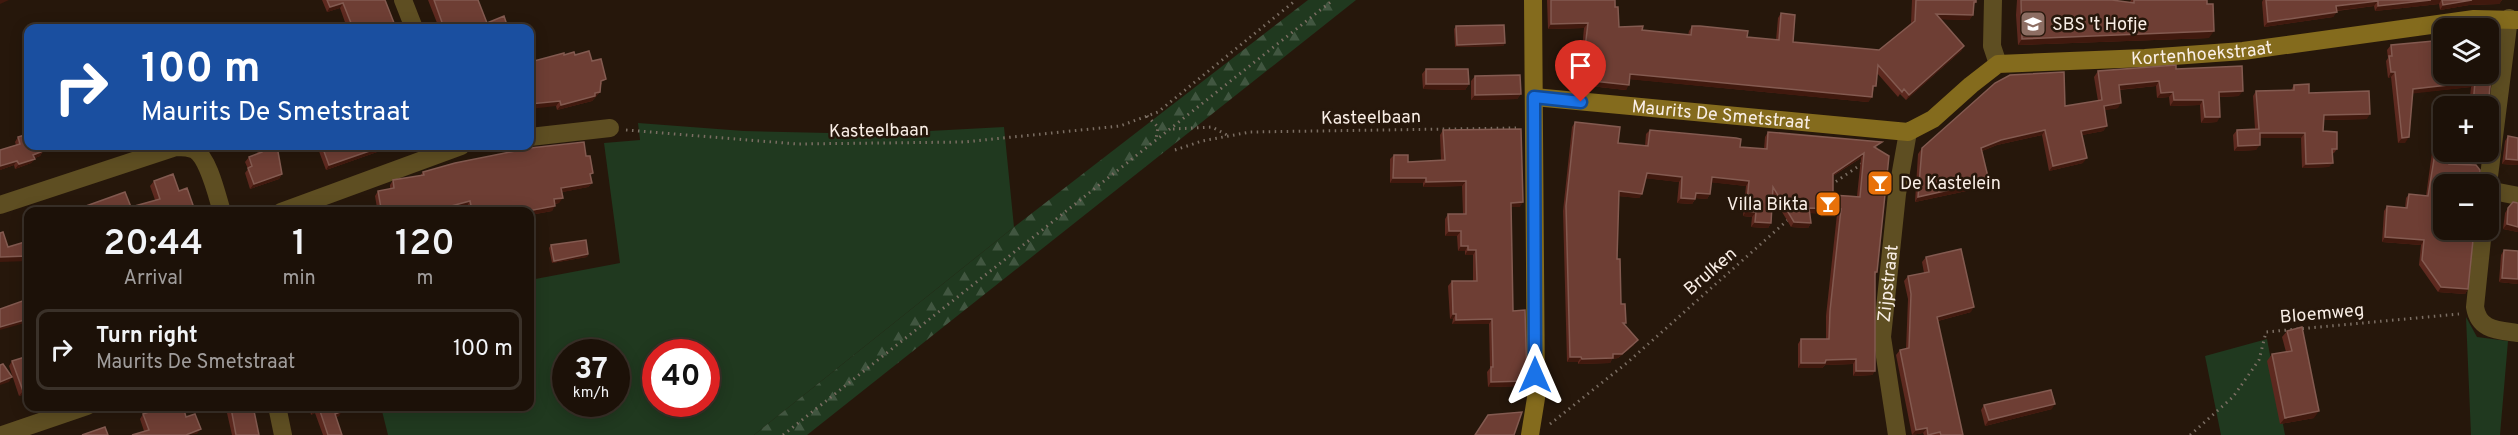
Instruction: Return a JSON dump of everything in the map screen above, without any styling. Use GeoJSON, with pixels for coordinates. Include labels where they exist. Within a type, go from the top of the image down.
{"type":"FeatureCollection","features":[{"type":"Feature","properties":{"kind":"street"},"geometry":{"type":"LineString","coordinates":[[403,0],[412,24]]}},
{"type":"Feature","properties":{"kind":"street"},"geometry":{"type":"LineString","coordinates":[[1533,0],[1536,432]]}},
{"type":"Feature","properties":{"kind":"street"},"geometry":{"type":"LineString","coordinates":[[1908,132],[1933,119],[1998,64],[1992,46],[1993,0]]}},
{"type":"Feature","properties":{"kind":"street","name":"Kortenhoekstraat"},"geometry":{"type":"LineString","coordinates":[[1998,64],[2243,51],[2474,19],[2513,19]]}},
{"type":"Feature","properties":{"kind":"street"},"geometry":{"type":"LineString","coordinates":[[2490,174],[2513,19]]}},
{"type":"Feature","properties":{"kind":"street","name":"Maurits De Smetstraat"},"geometry":{"type":"LineString","coordinates":[[1534,97],[1908,132]]}},
{"type":"Feature","properties":{"kind":"street"},"geometry":{"type":"LineString","coordinates":[[534,137],[610,128]]}},
{"type":"Feature","properties":{"kind":"street","name":"Zijpstraat"},"geometry":{"type":"LineString","coordinates":[[1897,435],[1882,337],[1897,194],[1908,132]]}},
{"type":"Feature","properties":{"kind":"street"},"geometry":{"type":"LineString","coordinates":[[0,205],[167,150]]}},
{"type":"Feature","properties":{"kind":"street"},"geometry":{"type":"LineString","coordinates":[[194,150],[198,152],[212,179],[220,207]]}},
{"type":"Feature","properties":{"kind":"street"},"geometry":{"type":"LineString","coordinates":[[295,207],[450,150]]}},
{"type":"Feature","properties":{"kind":"street"},"geometry":{"type":"LineString","coordinates":[[2499,192],[2518,196]]}},
{"type":"Feature","properties":{"kind":"street"},"geometry":{"type":"LineString","coordinates":[[2482,240],[2475,312],[2477,318],[2488,329],[2518,333]]}},
{"type":"Feature","properties":{"kind":"street"},"geometry":{"type":"LineString","coordinates":[[2,435],[72,411]]}},
{"type":"Feature","properties":{"kind":"street"},"geometry":{"type":"LineString","coordinates":[[278,411],[283,435]]}},
{"type":"Feature","properties":{"kind":"path","name":"Kasteelbaan"},"geometry":{"type":"LineString","coordinates":[[610,128],[797,144],[952,142],[1120,126],[1158,112],[1296,0]]}},
{"type":"Feature","properties":{"kind":"path"},"geometry":{"type":"LineString","coordinates":[[783,435],[1333,0]]}},
{"type":"Feature","properties":{"kind":"path"},"geometry":{"type":"LineString","coordinates":[[1147,116],[1158,127],[1155,141]]}},
{"type":"Feature","properties":{"kind":"path"},"geometry":{"type":"LineString","coordinates":[[1171,129],[1212,127],[1229,136]]}},
{"type":"Feature","properties":{"kind":"path","name":"Kasteelbaan"},"geometry":{"type":"LineString","coordinates":[[1175,150],[1202,141],[1250,132],[1533,128]]}},
{"type":"Feature","properties":{"kind":"path"},"geometry":{"type":"LineString","coordinates":[[1829,187],[1868,159]]}},
{"type":"Feature","properties":{"kind":"path","name":"Brulken"},"geometry":{"type":"LineString","coordinates":[[1536,432],[1566,414],[1628,362],[1797,212]]}},
{"type":"Feature","properties":{"kind":"path","name":"Bloemweg"},"geometry":{"type":"LineString","coordinates":[[2190,435],[2233,397],[2259,360],[2266,332],[2475,312]]}},
{"type":"Feature","properties":{"kind":"green space"},"geometry":{"type":"Polygon","coordinates":[[[1308,0],[1356,0],[807,435],[754,435],[1014,227],[1308,0]]]}},
{"type":"Feature","properties":{"kind":"green space"},"geometry":{"type":"Polygon","coordinates":[[[638,123],[744,131],[873,134],[1004,127],[1014,227],[754,435],[388,435],[382,411],[534,411],[534,279],[620,263],[604,143],[640,140],[638,123]]]}},
{"type":"Feature","properties":{"kind":"green space"},"geometry":{"type":"Polygon","coordinates":[[[2466,317],[2477,337],[2508,341],[2500,435],[2471,435],[2466,317]]]}},
{"type":"Feature","properties":{"kind":"green space"},"geometry":{"type":"Polygon","coordinates":[[[2267,339],[2285,435],[2221,435],[2205,356],[2267,339]]]}},
{"type":"Feature","properties":{"kind":"building"},"geometry":{"type":"Polygon","coordinates":[[[327,0],[385,0],[394,24],[351,24],[343,3],[330,7],[327,0]]]}},
{"type":"Feature","properties":{"kind":"building"},"geometry":{"type":"Polygon","coordinates":[[[434,0],[478,0],[487,23],[504,16],[507,24],[443,24],[434,0]]]}},
{"type":"Feature","properties":{"kind":"building"},"geometry":{"type":"Polygon","coordinates":[[[1551,0],[1615,0],[1615,7],[1618,7],[1619,27],[1643,26],[1642,30],[1691,35],[1692,26],[1700,26],[1748,31],[1747,37],[1779,40],[1781,13],[1795,15],[1793,42],[1879,50],[1915,21],[1916,0],[1976,0],[1976,2],[1974,2],[1973,15],[1936,14],[1964,46],[1909,95],[1904,89],[1902,92],[1878,65],[1876,86],[1873,86],[1872,97],[1630,74],[1629,85],[1584,80],[1586,65],[1583,65],[1588,23],[1551,24],[1551,0]]]}},
{"type":"Feature","properties":{"kind":"building"},"geometry":{"type":"Polygon","coordinates":[[[2021,0],[2112,0],[2134,3],[2134,0],[2207,0],[2207,4],[2213,4],[2214,31],[2022,39],[2021,0]]]}},
{"type":"Feature","properties":{"kind":"building"},"geometry":{"type":"Polygon","coordinates":[[[2266,0],[2431,0],[2378,6],[2378,1],[2336,6],[2337,12],[2268,22],[2266,0]]]}},
{"type":"Feature","properties":{"kind":"building"},"geometry":{"type":"Polygon","coordinates":[[[2442,0],[2472,0],[2443,5],[2442,0]]]}},
{"type":"Feature","properties":{"kind":"building"},"geometry":{"type":"Polygon","coordinates":[[[1504,25],[1505,43],[1457,45],[1456,26],[1504,25]]]}},
{"type":"Feature","properties":{"kind":"building"},"geometry":{"type":"Polygon","coordinates":[[[2433,41],[2433,84],[2457,84],[2413,89],[2409,137],[2402,138],[2395,72],[2391,72],[2389,56],[2392,56],[2391,45],[2433,41]]]}},
{"type":"Feature","properties":{"kind":"building"},"geometry":{"type":"Polygon","coordinates":[[[589,51],[592,61],[601,59],[606,79],[601,81],[600,92],[595,93],[595,96],[561,105],[560,101],[534,104],[534,61],[564,53],[564,55],[574,52],[575,55],[589,51]]]}},
{"type":"Feature","properties":{"kind":"building"},"geometry":{"type":"Polygon","coordinates":[[[2176,65],[2176,69],[2242,66],[2243,91],[2219,92],[2220,117],[2205,117],[2203,100],[2174,100],[2173,92],[2161,93],[2159,81],[2119,85],[2121,103],[2104,106],[2107,126],[2081,131],[2087,158],[2053,166],[2045,130],[2001,140],[1981,148],[1989,181],[1918,197],[1922,148],[1995,83],[2010,75],[2064,72],[2065,106],[2102,100],[2098,71],[2176,65]]]}},
{"type":"Feature","properties":{"kind":"building"},"geometry":{"type":"Polygon","coordinates":[[[1426,69],[1468,69],[1469,84],[1426,84],[1426,69]]]}},
{"type":"Feature","properties":{"kind":"building"},"geometry":{"type":"Polygon","coordinates":[[[1520,75],[1521,94],[1475,95],[1475,76],[1520,75]]]}},
{"type":"Feature","properties":{"kind":"building"},"geometry":{"type":"Polygon","coordinates":[[[2309,84],[2309,93],[2369,91],[2370,114],[2324,115],[2323,131],[2337,132],[2337,149],[2332,149],[2333,163],[2306,164],[2305,133],[2260,133],[2260,145],[2238,146],[2237,130],[2259,129],[2256,91],[2294,90],[2294,85],[2309,84]]]}},
{"type":"Feature","properties":{"kind":"building"},"geometry":{"type":"Polygon","coordinates":[[[2475,84],[2490,84],[2489,96],[2474,96],[2475,84]]]}},
{"type":"Feature","properties":{"kind":"building"},"geometry":{"type":"Polygon","coordinates":[[[1575,122],[1620,127],[1618,143],[1648,146],[1650,130],[1736,138],[1741,139],[1740,147],[1767,149],[1768,132],[1882,142],[1874,147],[1889,156],[1877,272],[1875,272],[1875,371],[1856,371],[1856,359],[1801,363],[1801,339],[1829,339],[1841,209],[1809,208],[1811,223],[1794,222],[1773,187],[1771,223],[1755,222],[1756,212],[1746,211],[1749,181],[1712,177],[1710,194],[1696,193],[1695,199],[1681,198],[1682,177],[1647,173],[1642,194],[1619,191],[1617,259],[1620,259],[1621,304],[1625,304],[1626,323],[1623,323],[1638,340],[1622,354],[1613,354],[1613,358],[1570,357],[1566,206],[1575,122]],[[1864,153],[1833,174],[1833,195],[1860,197],[1864,153]]]}},
{"type":"Feature","properties":{"kind":"building"},"geometry":{"type":"Polygon","coordinates":[[[1521,129],[1523,202],[1511,203],[1513,311],[1525,310],[1527,381],[1491,382],[1492,319],[1456,320],[1456,314],[1453,314],[1452,281],[1477,281],[1476,250],[1468,250],[1468,246],[1461,246],[1461,231],[1449,231],[1448,214],[1466,214],[1466,181],[1426,182],[1426,178],[1393,178],[1394,155],[1408,155],[1408,162],[1445,160],[1443,130],[1521,129]]]}},
{"type":"Feature","properties":{"kind":"building"},"geometry":{"type":"Polygon","coordinates":[[[24,135],[24,150],[43,151],[33,155],[35,159],[0,166],[0,150],[20,144],[18,137],[24,135]]]}},
{"type":"Feature","properties":{"kind":"building"},"geometry":{"type":"Polygon","coordinates":[[[2508,136],[2518,138],[2518,160],[2506,159],[2508,136]]]}},
{"type":"Feature","properties":{"kind":"building"},"geometry":{"type":"Polygon","coordinates":[[[584,142],[586,156],[590,156],[592,183],[561,188],[563,198],[554,199],[555,206],[534,210],[534,207],[471,207],[470,201],[448,207],[381,207],[378,191],[394,188],[393,180],[424,175],[423,172],[455,163],[520,150],[534,150],[534,148],[584,142]]]}},
{"type":"Feature","properties":{"kind":"building"},"geometry":{"type":"Polygon","coordinates":[[[261,150],[278,150],[282,174],[254,184],[248,168],[252,166],[249,157],[262,152],[261,150]]]}},
{"type":"Feature","properties":{"kind":"building"},"geometry":{"type":"Polygon","coordinates":[[[323,150],[372,150],[329,165],[323,150]]]}},
{"type":"Feature","properties":{"kind":"building"},"geometry":{"type":"Polygon","coordinates":[[[2434,162],[2476,165],[2480,170],[2480,174],[2433,174],[2433,240],[2473,240],[2468,289],[2441,287],[2422,260],[2424,240],[2385,237],[2387,206],[2407,208],[2409,194],[2428,196],[2434,162]]]}},
{"type":"Feature","properties":{"kind":"building"},"geometry":{"type":"Polygon","coordinates":[[[173,174],[179,191],[187,188],[193,205],[187,207],[131,207],[160,199],[154,181],[173,174]]]}},
{"type":"Feature","properties":{"kind":"building"},"geometry":{"type":"Polygon","coordinates":[[[125,192],[131,207],[86,207],[86,206],[125,192]]]}},
{"type":"Feature","properties":{"kind":"building"},"geometry":{"type":"Polygon","coordinates":[[[2513,202],[2518,203],[2518,227],[2507,224],[2508,208],[2513,202]]]}},
{"type":"Feature","properties":{"kind":"building"},"geometry":{"type":"Polygon","coordinates":[[[3,232],[8,247],[24,242],[24,256],[0,257],[0,233],[3,232]]]}},
{"type":"Feature","properties":{"kind":"building"},"geometry":{"type":"Polygon","coordinates":[[[586,240],[588,254],[554,261],[551,245],[586,240]]]}},
{"type":"Feature","properties":{"kind":"building"},"geometry":{"type":"Polygon","coordinates":[[[1961,249],[1974,307],[1937,317],[1963,435],[1941,435],[1940,432],[1928,435],[1927,428],[1916,430],[1900,350],[1909,348],[1911,294],[1908,276],[1929,272],[1926,257],[1961,249]]]}},
{"type":"Feature","properties":{"kind":"building"},"geometry":{"type":"Polygon","coordinates":[[[2504,250],[2518,251],[2518,279],[2502,278],[2504,250]]]}},
{"type":"Feature","properties":{"kind":"building"},"geometry":{"type":"Polygon","coordinates":[[[24,300],[24,320],[0,327],[0,309],[24,300]]]}},
{"type":"Feature","properties":{"kind":"building"},"geometry":{"type":"Polygon","coordinates":[[[2302,327],[2319,411],[2285,418],[2272,354],[2292,351],[2287,331],[2302,327]]]}},
{"type":"Feature","properties":{"kind":"building"},"geometry":{"type":"Polygon","coordinates":[[[24,357],[23,391],[12,361],[24,357]]]}},
{"type":"Feature","properties":{"kind":"building"},"geometry":{"type":"Polygon","coordinates":[[[3,364],[12,377],[0,382],[0,365],[3,364]]]}},
{"type":"Feature","properties":{"kind":"building"},"geometry":{"type":"Polygon","coordinates":[[[2051,390],[2055,404],[1989,420],[1984,405],[2051,390]]]}},
{"type":"Feature","properties":{"kind":"building"},"geometry":{"type":"Polygon","coordinates":[[[152,411],[184,411],[186,417],[195,414],[201,429],[186,435],[132,435],[149,430],[143,414],[152,411]]]}},
{"type":"Feature","properties":{"kind":"building"},"geometry":{"type":"Polygon","coordinates":[[[232,411],[254,411],[259,435],[236,435],[232,411]]]}},
{"type":"Feature","properties":{"kind":"building"},"geometry":{"type":"Polygon","coordinates":[[[320,411],[342,411],[335,414],[342,435],[328,435],[320,411]]]}},
{"type":"Feature","properties":{"kind":"building"},"geometry":{"type":"Polygon","coordinates":[[[1522,412],[1514,435],[1475,435],[1488,415],[1522,412]]]}},
{"type":"Feature","properties":{"kind":"building"},"geometry":{"type":"Polygon","coordinates":[[[105,427],[108,435],[82,435],[105,427]]]}},
{"type":"Feature","properties":{"kind":"place","name":"SBS 't Hofje"},"geometry":{"type":"Point","coordinates":[2033,24]}},
{"type":"Feature","properties":{"kind":"place","name":"De Kastelein"},"geometry":{"type":"Point","coordinates":[1880,183]}},
{"type":"Feature","properties":{"kind":"place","name":"Villa Bikta"},"geometry":{"type":"Point","coordinates":[1828,204]}},
{"type":"Feature","properties":{"kind":"route"},"geometry":{"type":"LineString","coordinates":[[1535,375],[1534,97],[1581,102]]}}]}
